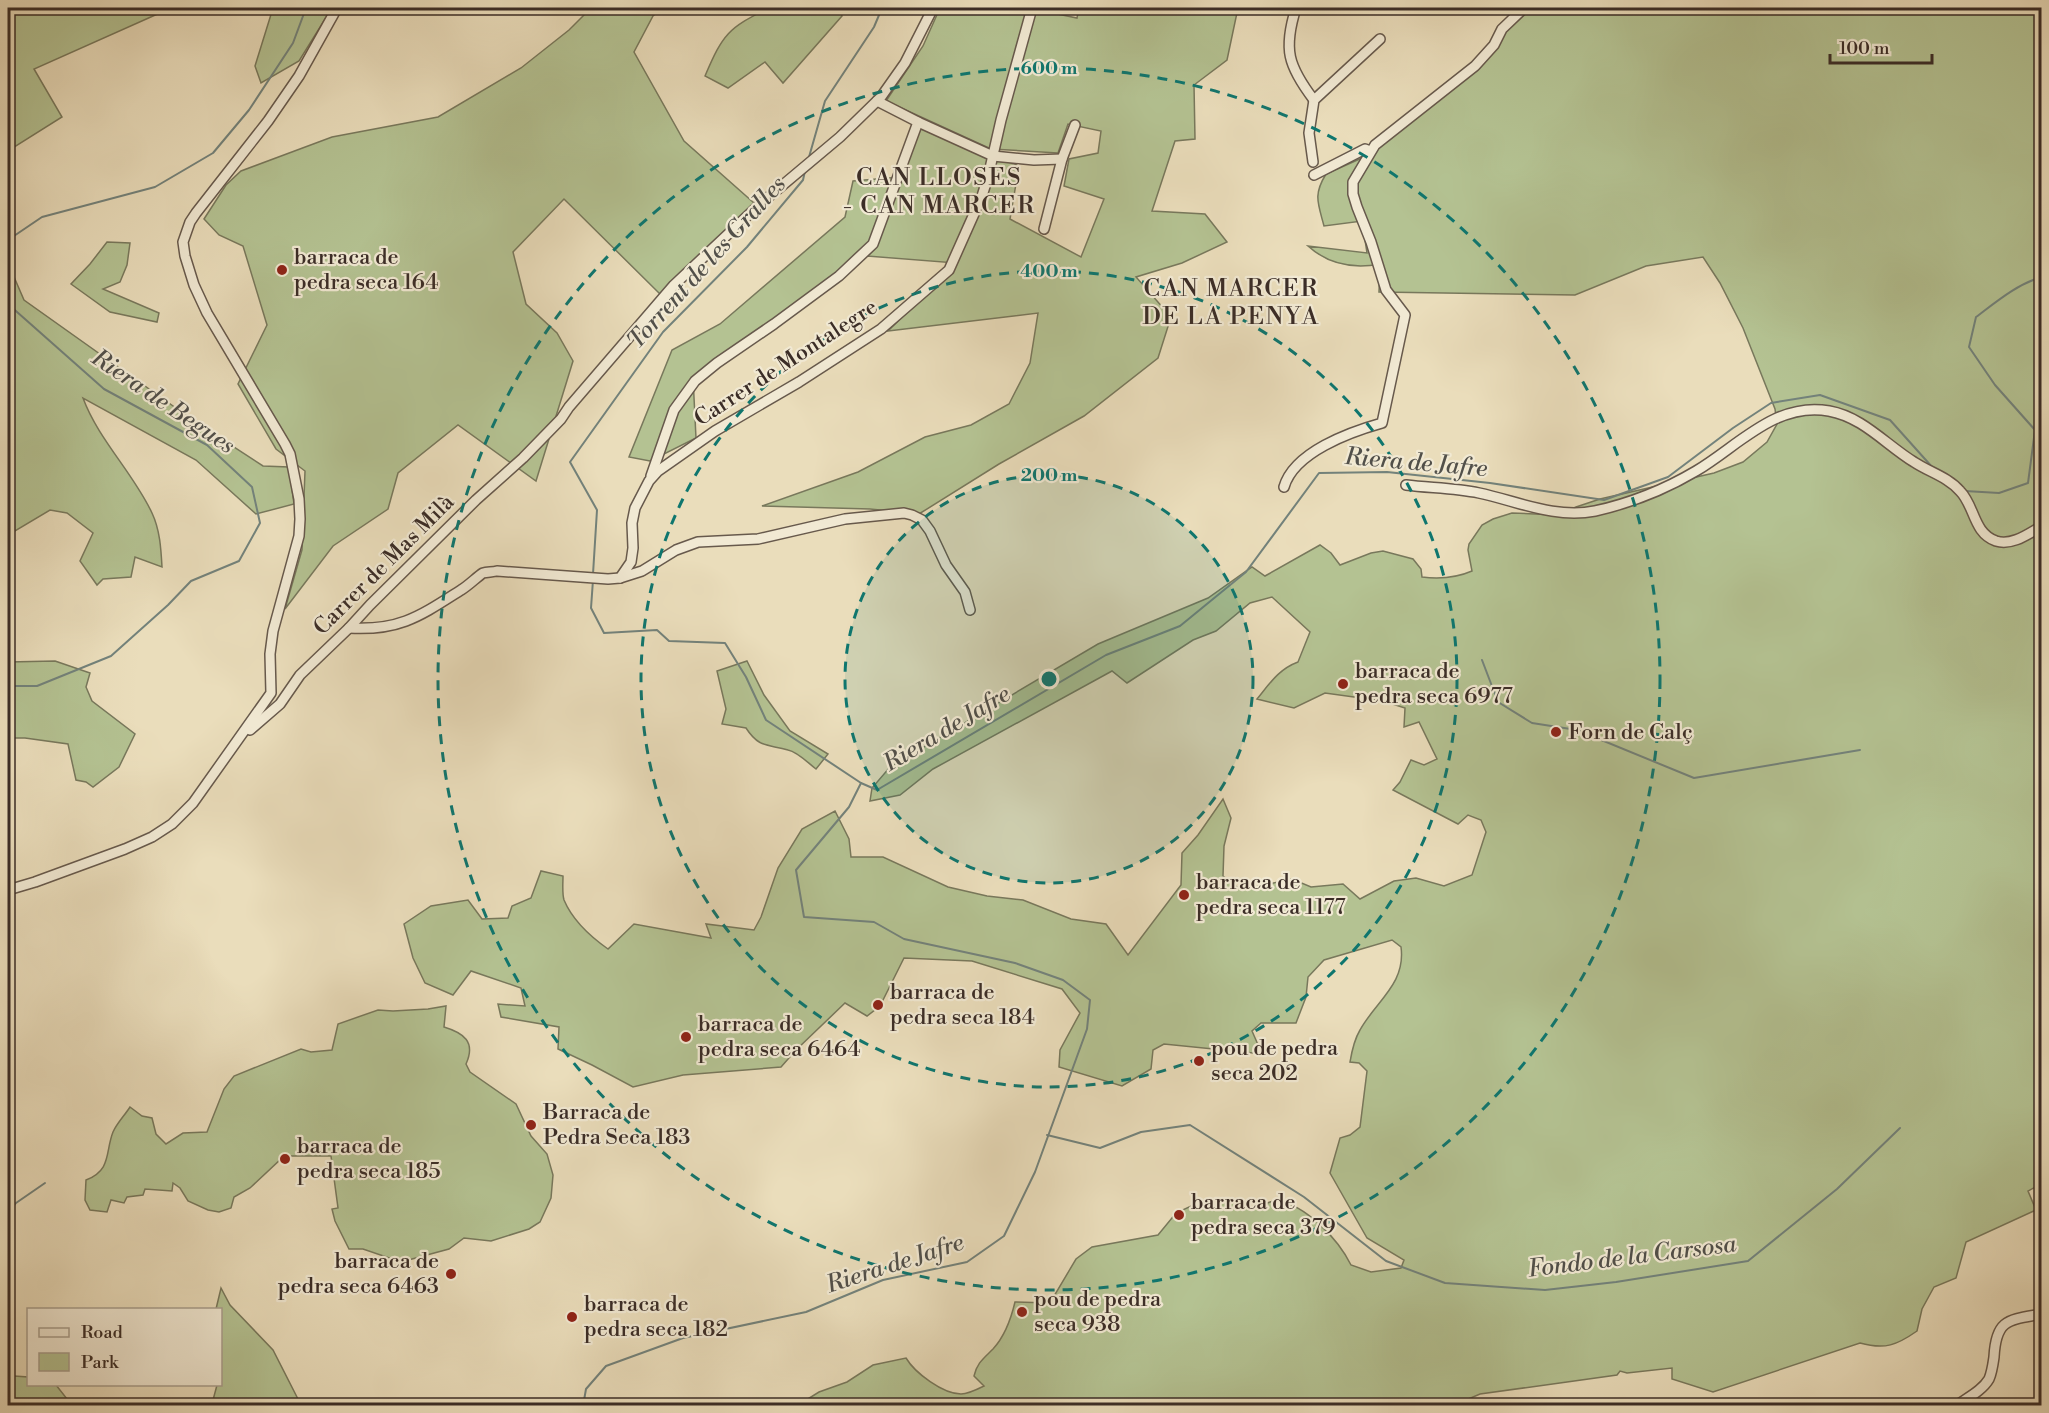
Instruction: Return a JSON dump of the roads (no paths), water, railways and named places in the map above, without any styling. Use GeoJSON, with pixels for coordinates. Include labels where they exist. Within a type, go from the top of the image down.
{"type":"FeatureCollection","features":[{"type":"Feature","properties":{"kind":"street"},"geometry":{"type":"LineString","coordinates":[[8,890],[125,849],[172,825],[193,803],[271,693],[270,654],[273,631],[299,536],[298,499],[290,454],[201,301],[185,256],[183,242],[196,213],[268,121],[299,76],[337,8]]}},
{"type":"Feature","properties":{"kind":"street","name":"Carrer de Mas Milà"},"geometry":{"type":"LineString","coordinates":[[236,741],[280,704],[300,675],[420,554],[523,458],[561,419],[639,323],[674,285],[759,205],[840,137],[877,101],[898,75],[933,8]]}},
{"type":"Feature","properties":{"kind":"street","name":"Carrer de Montalegre"},"geometry":{"type":"LineString","coordinates":[[620,578],[631,562],[633,515],[649,481],[658,471],[715,431],[799,382],[881,329],[949,270],[982,196],[1032,8]]}},
{"type":"Feature","properties":{"kind":"street"},"geometry":{"type":"LineString","coordinates":[[1296,8],[1289,30],[1289,54],[1299,81],[1314,100]]}},
{"type":"Feature","properties":{"kind":"street"},"geometry":{"type":"LineString","coordinates":[[1284,487],[1286,480],[1294,470],[1313,452],[1338,438],[1382,423],[1405,315],[1386,290],[1353,194],[1353,182],[1370,151],[1394,128],[1475,66],[1494,45],[1502,29],[1524,8]]}},
{"type":"Feature","properties":{"kind":"street"},"geometry":{"type":"LineString","coordinates":[[1313,162],[1309,133],[1314,100],[1380,39]]}},
{"type":"Feature","properties":{"kind":"street"},"geometry":{"type":"LineString","coordinates":[[877,101],[993,156],[1034,160],[1062,159]]}},
{"type":"Feature","properties":{"kind":"street"},"geometry":{"type":"LineString","coordinates":[[649,481],[674,410],[695,381],[839,276],[873,244],[918,122]]}},
{"type":"Feature","properties":{"kind":"street"},"geometry":{"type":"LineString","coordinates":[[1044,229],[1062,159],[1075,125]]}},
{"type":"Feature","properties":{"kind":"street"},"geometry":{"type":"LineString","coordinates":[[1314,175],[1365,149],[1370,151]]}},
{"type":"Feature","properties":{"kind":"street"},"geometry":{"type":"LineString","coordinates":[[1406,485],[1475,493],[1557,513],[1591,512],[1661,490],[1698,470],[1772,420],[1801,411],[1830,411],[1862,423],[1913,462],[1949,481],[1961,491],[1969,503],[1982,532],[1993,540],[2002,542],[2017,540],[2042,526]]}},
{"type":"Feature","properties":{"kind":"street"},"geometry":{"type":"LineString","coordinates":[[349,628],[374,630],[404,623],[442,602],[483,573],[497,571],[620,578],[642,571],[676,550],[698,542],[758,539],[845,519],[896,513],[912,514],[922,520],[930,531],[946,565],[965,592],[970,610]]}},
{"type":"Feature","properties":{"kind":"street"},"geometry":{"type":"LineString","coordinates":[[1956,1406],[1981,1388],[1990,1378],[1995,1339],[2000,1328],[2014,1319],[2042,1314]]}},
{"type":"Feature","properties":{"kind":"waterway","name":"Riera de Begues"},"geometry":{"type":"LineString","coordinates":[[8,240],[42,217],[155,187],[213,153],[249,110],[293,43],[306,8]]}},
{"type":"Feature","properties":{"kind":"waterway","name":"Torrent de les Gralles"},"geometry":{"type":"LineString","coordinates":[[809,157],[825,101],[874,27],[882,8]]}},
{"type":"Feature","properties":{"kind":"waterway"},"geometry":{"type":"LineString","coordinates":[[1541,12],[1549,8]]}},
{"type":"Feature","properties":{"kind":"waterway","name":"Torrent de les Gralles"},"geometry":{"type":"LineString","coordinates":[[593,574],[597,510],[570,462],[663,332],[747,247],[803,180],[805,171]]}},
{"type":"Feature","properties":{"kind":"waterway","name":"Riera de Jafre"},"geometry":{"type":"LineString","coordinates":[[1965,491],[1999,493],[2028,483],[2035,430],[1995,385],[1969,347],[1976,317],[2015,289],[2042,277]]}},
{"type":"Feature","properties":{"kind":"waterway","name":"Riera de Begues"},"geometry":{"type":"LineString","coordinates":[[8,304],[104,389],[207,445],[252,487],[260,523],[239,561],[191,581],[111,656],[37,686],[8,686]]}},
{"type":"Feature","properties":{"kind":"waterway","name":"Riera de Jafre"},"geometry":{"type":"LineString","coordinates":[[583,1406],[586,1389],[606,1366],[683,1338],[806,1312],[883,1280],[967,1262],[1004,1236],[1035,1172],[1087,1029],[1090,1000],[1063,980],[1015,963],[904,939],[874,922],[804,917],[796,870],[849,807],[861,783],[877,790],[1106,655],[1180,626],[1246,572],[1319,473],[1387,472],[1490,483],[1604,500],[1668,477],[1733,428],[1771,403],[1820,395],[1890,420],[1933,468]]}},
{"type":"Feature","properties":{"kind":"waterway","name":"Torrent de les Gralles"},"geometry":{"type":"LineString","coordinates":[[593,580],[591,608],[604,633],[657,630],[669,641],[725,643],[746,677],[766,720],[861,783]]}},
{"type":"Feature","properties":{"kind":"waterway"},"geometry":{"type":"LineString","coordinates":[[1482,660],[1498,702],[1532,723],[1577,730],[1694,778],[1860,750]]}},
{"type":"Feature","properties":{"kind":"waterway","name":"Fondo de la Carsosa"},"geometry":{"type":"LineString","coordinates":[[1047,1135],[1100,1148],[1141,1132],[1190,1125],[1304,1197],[1386,1261],[1445,1283],[1545,1290],[1616,1282],[1748,1261],[1837,1189],[1900,1128]]}},
{"type":"Feature","properties":{"kind":"waterway"},"geometry":{"type":"LineString","coordinates":[[8,1213],[16,1203],[45,1183]]}},
{"type":"Feature","properties":{"kind":"place","name":"barraca de pedra seca 164"},"geometry":{"type":"Point","coordinates":[282,270]}},
{"type":"Feature","properties":{"kind":"place","name":"barraca de pedra seca 6977"},"geometry":{"type":"Point","coordinates":[1343,684]}},
{"type":"Feature","properties":{"kind":"place","name":"Forn de Calç"},"geometry":{"type":"Point","coordinates":[1556,732]}},
{"type":"Feature","properties":{"kind":"place","name":"barraca de pedra seca 1177"},"geometry":{"type":"Point","coordinates":[1184,895]}},
{"type":"Feature","properties":{"kind":"place","name":"barraca de pedra seca 184"},"geometry":{"type":"Point","coordinates":[878,1005]}},
{"type":"Feature","properties":{"kind":"place","name":"barraca de pedra seca 6464"},"geometry":{"type":"Point","coordinates":[686,1037]}},
{"type":"Feature","properties":{"kind":"place","name":"pou de pedra seca 202"},"geometry":{"type":"Point","coordinates":[1199,1061]}},
{"type":"Feature","properties":{"kind":"place","name":"Barraca de Pedra Seca 183"},"geometry":{"type":"Point","coordinates":[531,1125]}},
{"type":"Feature","properties":{"kind":"place","name":"barraca de pedra seca 185"},"geometry":{"type":"Point","coordinates":[285,1159]}},
{"type":"Feature","properties":{"kind":"place","name":"barraca de pedra seca 379"},"geometry":{"type":"Point","coordinates":[1179,1215]}},
{"type":"Feature","properties":{"kind":"place","name":"barraca de pedra seca 6463"},"geometry":{"type":"Point","coordinates":[451,1274]}},
{"type":"Feature","properties":{"kind":"place","name":"pou de pedra seca 938"},"geometry":{"type":"Point","coordinates":[1022,1312]}},
{"type":"Feature","properties":{"kind":"place","name":"barraca de pedra seca 182"},"geometry":{"type":"Point","coordinates":[572,1317]}},
{"type":"Feature","properties":{"kind":"district","name":"CAN LLOSES - CAN MARCER"},"geometry":{"type":"Point","coordinates":[939,192]}},
{"type":"Feature","properties":{"kind":"district","name":"CAN MARCER DE LA PENYA"},"geometry":{"type":"Point","coordinates":[1231,303]}}]}
